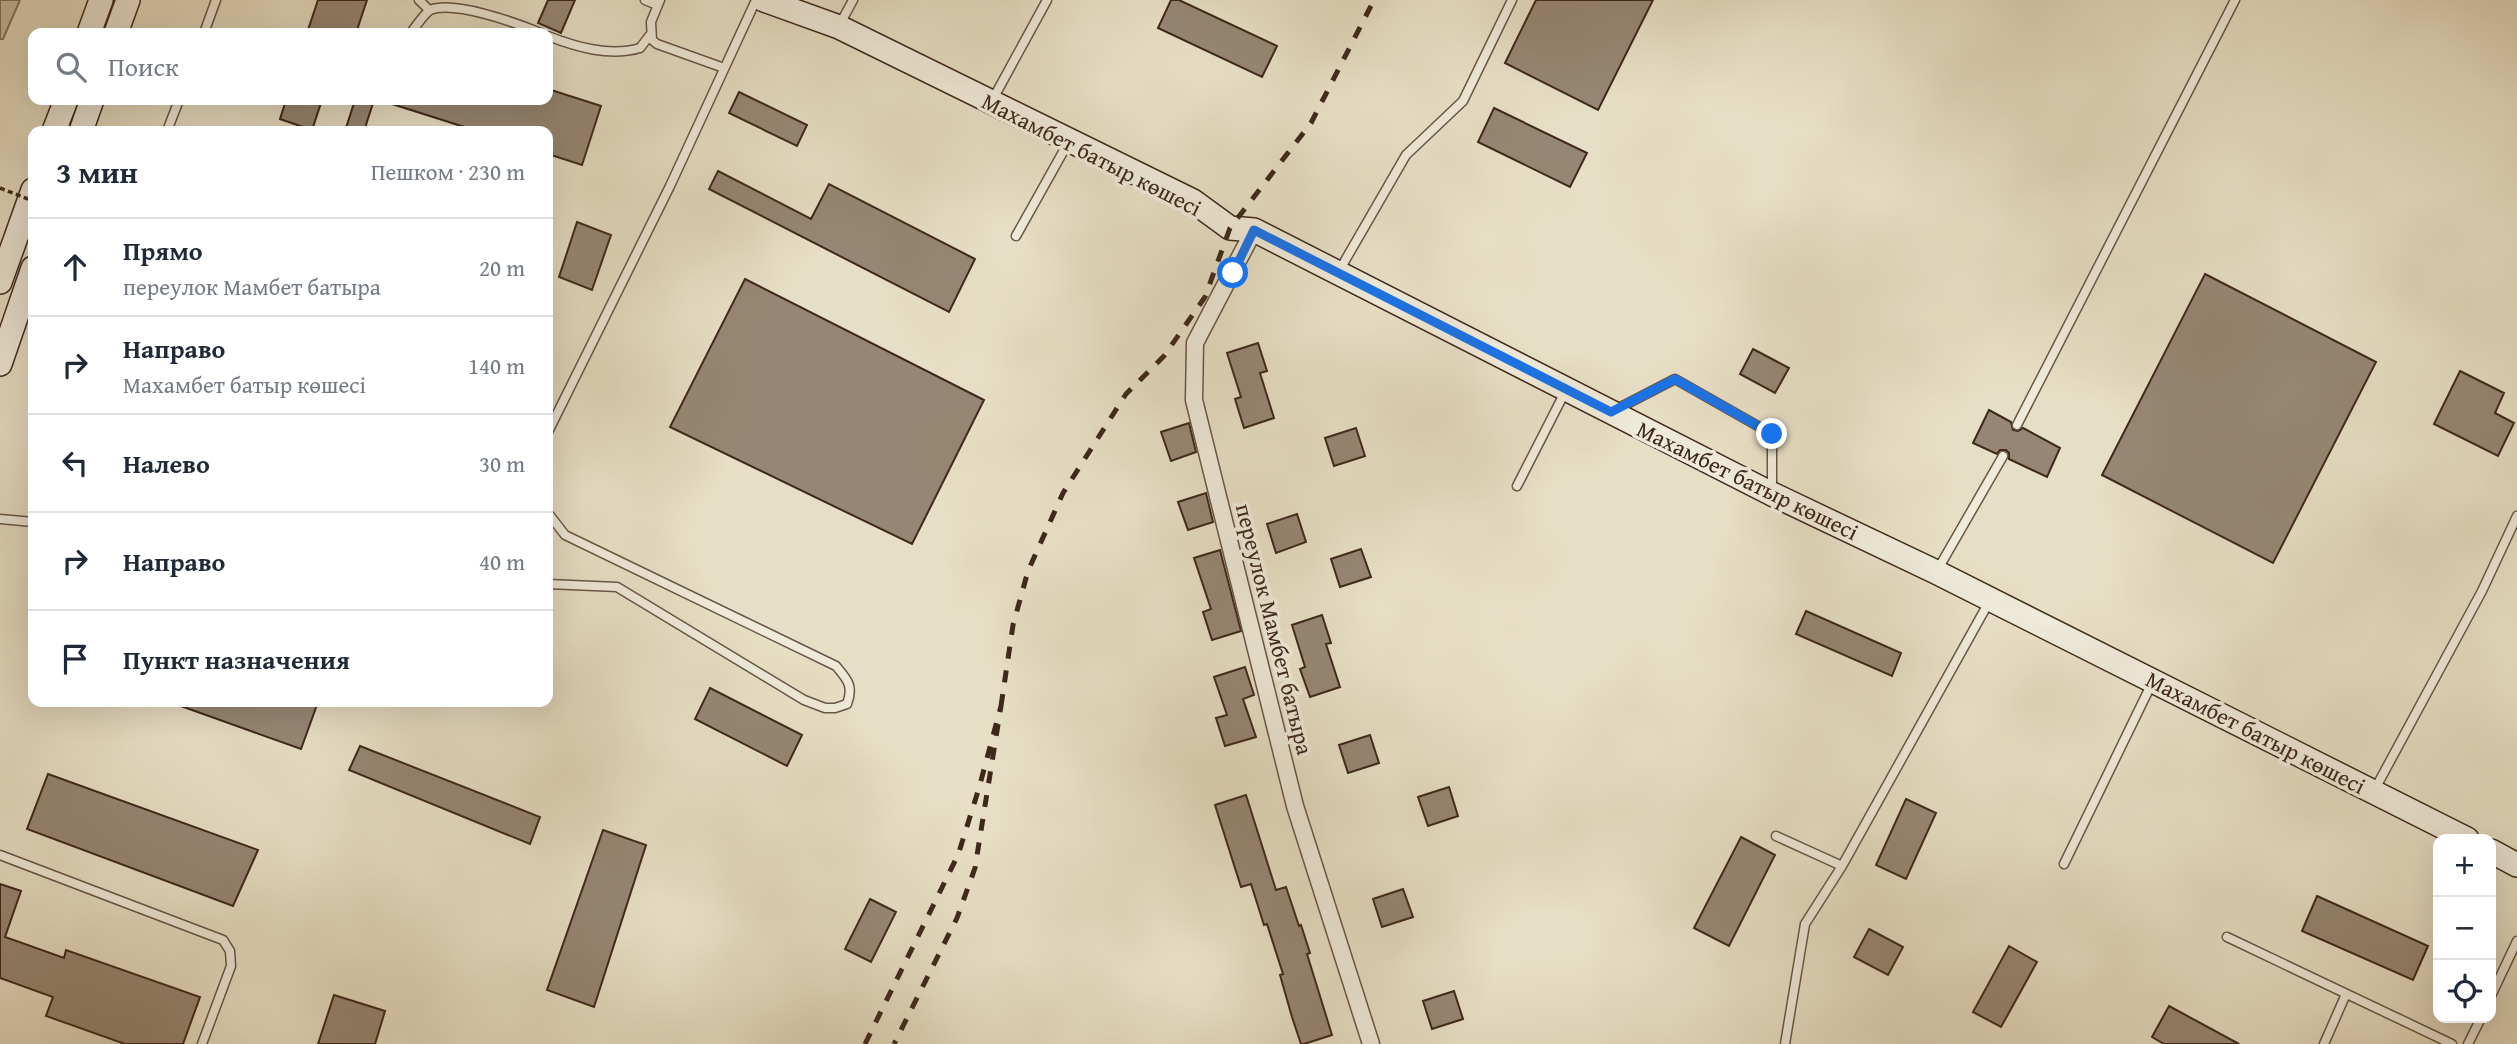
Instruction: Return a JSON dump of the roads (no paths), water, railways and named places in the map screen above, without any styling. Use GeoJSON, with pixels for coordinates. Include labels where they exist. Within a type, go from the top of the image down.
{"type":"FeatureCollection","features":[{"type":"Feature","properties":{"kind":"street"},"geometry":{"type":"LineString","coordinates":[[91,28],[101,0]]}},
{"type":"Feature","properties":{"kind":"street"},"geometry":{"type":"LineString","coordinates":[[118,28],[128,0]]}},
{"type":"Feature","properties":{"kind":"street","name":"Махамбет батыр көшесі"},"geometry":{"type":"LineString","coordinates":[[764,0],[839,27],[1193,201],[1230,228],[1254,230],[1772,494],[1936,572],[2457,834]]}},
{"type":"Feature","properties":{"kind":"street"},"geometry":{"type":"LineString","coordinates":[[56,126],[64,105]]}},
{"type":"Feature","properties":{"kind":"street"},"geometry":{"type":"LineString","coordinates":[[83,126],[90,105]]}},
{"type":"Feature","properties":{"kind":"street"},"geometry":{"type":"LineString","coordinates":[[0,282],[28,204]]}},
{"type":"Feature","properties":{"kind":"street","name":"переулок Мамбет батыра"},"geometry":{"type":"LineString","coordinates":[[1254,230],[1195,343],[1194,400],[1295,806],[1371,1044]]}},
{"type":"Feature","properties":{"kind":"street"},"geometry":{"type":"LineString","coordinates":[[0,364],[28,288]]}},
{"type":"Feature","properties":{"kind":"street"},"geometry":{"type":"LineString","coordinates":[[2496,854],[2517,865]]}},
{"type":"Feature","properties":{"kind":"lane"},"geometry":{"type":"LineString","coordinates":[[206,28],[216,0]]}},
{"type":"Feature","properties":{"kind":"lane"},"geometry":{"type":"LineString","coordinates":[[419,0],[429,10]]}},
{"type":"Feature","properties":{"kind":"lane"},"geometry":{"type":"LineString","coordinates":[[553,38],[614,53],[640,48],[650,35],[651,22],[658,3],[645,0]]}},
{"type":"Feature","properties":{"kind":"lane"},"geometry":{"type":"LineString","coordinates":[[553,422],[670,186],[756,0]]}},
{"type":"Feature","properties":{"kind":"lane"},"geometry":{"type":"LineString","coordinates":[[839,27],[853,0]]}},
{"type":"Feature","properties":{"kind":"lane"},"geometry":{"type":"LineString","coordinates":[[992,102],[1047,0]]}},
{"type":"Feature","properties":{"kind":"lane"},"geometry":{"type":"LineString","coordinates":[[1338,273],[1406,155],[1462,101],[1512,0]]}},
{"type":"Feature","properties":{"kind":"lane"},"geometry":{"type":"LineString","coordinates":[[2017,425],[2235,0]]}},
{"type":"Feature","properties":{"kind":"lane"},"geometry":{"type":"LineString","coordinates":[[414,28],[429,10],[445,3],[468,6],[527,28]]}},
{"type":"Feature","properties":{"kind":"lane"},"geometry":{"type":"LineString","coordinates":[[650,35],[657,44],[724,68]]}},
{"type":"Feature","properties":{"kind":"lane"},"geometry":{"type":"LineString","coordinates":[[169,126],[177,105]]}},
{"type":"Feature","properties":{"kind":"lane"},"geometry":{"type":"LineString","coordinates":[[1016,236],[1069,140]]}},
{"type":"Feature","properties":{"kind":"lane"},"geometry":{"type":"LineString","coordinates":[[1611,412],[1675,379],[1772,434],[1772,494]]}},
{"type":"Feature","properties":{"kind":"lane"},"geometry":{"type":"LineString","coordinates":[[1517,486],[1566,390]]}},
{"type":"Feature","properties":{"kind":"lane"},"geometry":{"type":"LineString","coordinates":[[1936,572],[2003,456]]}},
{"type":"Feature","properties":{"kind":"lane"},"geometry":{"type":"LineString","coordinates":[[2374,791],[2482,591],[2517,516]]}},
{"type":"Feature","properties":{"kind":"lane"},"geometry":{"type":"LineString","coordinates":[[0,519],[28,521]]}},
{"type":"Feature","properties":{"kind":"lane"},"geometry":{"type":"LineString","coordinates":[[553,519],[565,535],[836,666],[850,682],[850,695],[846,704],[824,708],[769,681],[617,587],[553,584]]}},
{"type":"Feature","properties":{"kind":"lane"},"geometry":{"type":"LineString","coordinates":[[1784,1044],[1805,924],[1842,866],[1990,599]]}},
{"type":"Feature","properties":{"kind":"lane"},"geometry":{"type":"LineString","coordinates":[[2064,864],[2154,681]]}},
{"type":"Feature","properties":{"kind":"lane"},"geometry":{"type":"LineString","coordinates":[[1776,836],[1842,866]]}},
{"type":"Feature","properties":{"kind":"lane"},"geometry":{"type":"LineString","coordinates":[[0,855],[223,940],[230,951],[230,966],[202,1044]]}},
{"type":"Feature","properties":{"kind":"lane"},"geometry":{"type":"LineString","coordinates":[[2227,937],[2452,1044]]}},
{"type":"Feature","properties":{"kind":"lane"},"geometry":{"type":"LineString","coordinates":[[2496,985],[2517,940]]}},
{"type":"Feature","properties":{"kind":"lane"},"geometry":{"type":"LineString","coordinates":[[2324,1044],[2346,994]]}},
{"type":"Feature","properties":{"kind":"lane"},"geometry":{"type":"LineString","coordinates":[[2468,1044],[2478,1023]]}},
{"type":"Feature","properties":{"kind":"railway"},"geometry":{"type":"LineString","coordinates":[[1001,706],[1013,625],[1028,571],[1063,493],[1126,394],[1164,356],[1205,297],[1230,228],[1311,123],[1374,0]]}},
{"type":"Feature","properties":{"kind":"railway"},"geometry":{"type":"LineString","coordinates":[[865,1044],[958,855],[1001,706],[975,868],[957,918],[894,1044]]}}]}
